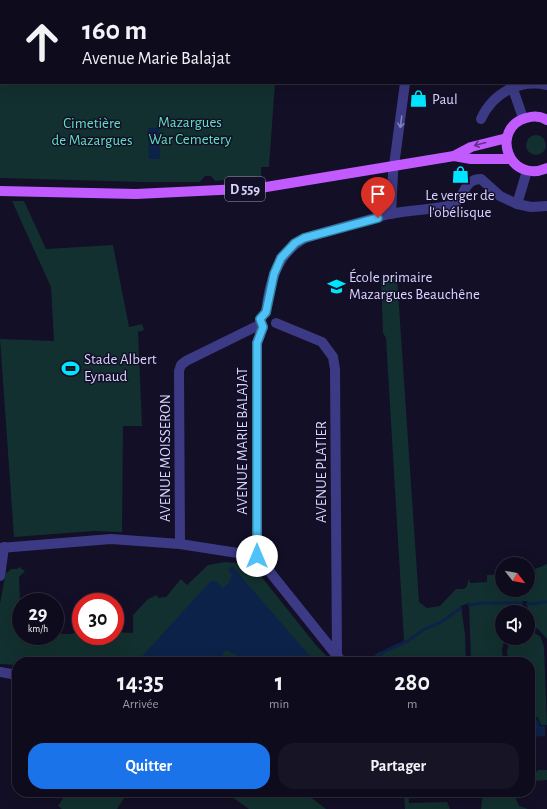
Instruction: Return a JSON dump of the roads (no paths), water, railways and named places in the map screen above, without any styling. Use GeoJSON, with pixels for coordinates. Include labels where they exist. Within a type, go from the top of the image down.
{"type":"FeatureCollection","features":[{"type":"Feature","properties":{"kind":"main road"},"geometry":{"type":"LineString","coordinates":[[547,120],[537,116],[524,118],[514,125],[507,138],[506,145],[510,159],[515,164],[527,171],[537,172],[547,168]]}},
{"type":"Feature","properties":{"kind":"main road","name":"D 559"},"geometry":{"type":"LineString","coordinates":[[454,156],[471,147],[507,138]]}},
{"type":"Feature","properties":{"kind":"main road","name":"D 559"},"geometry":{"type":"LineString","coordinates":[[0,191],[136,194],[260,188],[454,156],[471,159],[510,159]]}},
{"type":"Feature","properties":{"kind":"street"},"geometry":{"type":"LineString","coordinates":[[392,214],[395,165],[405,84]]}},
{"type":"Feature","properties":{"kind":"street"},"geometry":{"type":"LineString","coordinates":[[481,119],[493,100],[504,91],[512,85],[525,84]]}},
{"type":"Feature","properties":{"kind":"street"},"geometry":{"type":"LineString","coordinates":[[512,85],[524,118]]}},
{"type":"Feature","properties":{"kind":"street"},"geometry":{"type":"LineString","coordinates":[[517,204],[527,171]]}},
{"type":"Feature","properties":{"kind":"street"},"geometry":{"type":"LineString","coordinates":[[266,312],[270,312],[275,316],[276,323],[269,328],[262,326],[260,319],[266,312],[274,274],[281,258],[295,243],[304,238],[392,214],[450,206],[460,198],[464,187],[470,181],[475,179],[481,179],[500,196],[517,204],[531,207],[547,206]]}},
{"type":"Feature","properties":{"kind":"street","name":"AVENUE PLATIER"},"geometry":{"type":"LineString","coordinates":[[276,323],[322,342],[333,357],[336,369],[340,657]]}},
{"type":"Feature","properties":{"kind":"street","name":"AVENUE MOISSERON"},"geometry":{"type":"LineString","coordinates":[[180,544],[179,371],[181,365],[186,361],[262,326]]}},
{"type":"Feature","properties":{"kind":"street","name":"AVENUE MARIE BALAJAT"},"geometry":{"type":"LineString","coordinates":[[257,556],[257,343],[262,326]]}},
{"type":"Feature","properties":{"kind":"street"},"geometry":{"type":"LineString","coordinates":[[0,576],[2,548],[111,539],[180,544],[257,556],[338,657]]}},
{"type":"Feature","properties":{"kind":"street"},"geometry":{"type":"LineString","coordinates":[[0,672],[12,675]]}},
{"type":"Feature","properties":{"kind":"water"},"geometry":{"type":"Polygon","coordinates":[[[148,128],[159,128],[160,159],[149,159],[148,128]]]}},
{"type":"Feature","properties":{"kind":"water"},"geometry":{"type":"Polygon","coordinates":[[[232,566],[311,657],[239,657],[227,650],[221,657],[142,657],[211,581],[215,581],[223,588],[229,583],[232,575],[228,570],[232,566]]]}},
{"type":"Feature","properties":{"kind":"water"},"geometry":{"type":"Polygon","coordinates":[[[535,718],[538,720],[540,726],[545,726],[545,736],[535,737],[535,718]]]}},
{"type":"Feature","properties":{"kind":"waterway"},"geometry":{"type":"LineString","coordinates":[[527,604],[547,602]]}},
{"type":"Feature","properties":{"kind":"waterway"},"geometry":{"type":"LineString","coordinates":[[469,605],[483,603],[522,603]]}},
{"type":"Feature","properties":{"kind":"waterway"},"geometry":{"type":"LineString","coordinates":[[377,657],[387,650],[408,641],[423,630],[441,622],[461,608]]}},
{"type":"Feature","properties":{"kind":"place","name":"Paul"},"geometry":{"type":"Point","coordinates":[419,99]}},
{"type":"Feature","properties":{"kind":"place","name":"Le verger de l'obélisque"},"geometry":{"type":"Point","coordinates":[460,174]}},
{"type":"Feature","properties":{"kind":"place","name":"École primaire Mazargues Beauchêne"},"geometry":{"type":"Point","coordinates":[336,286]}},
{"type":"Feature","properties":{"kind":"place","name":"Stade Albert Eynaud"},"geometry":{"type":"Point","coordinates":[71,368]}},
{"type":"Feature","properties":{"kind":"park label","name":"Mazargues War Cemetery"},"geometry":{"type":"Point","coordinates":[190,130]}},
{"type":"Feature","properties":{"kind":"park label","name":"Cimetière de Mazargues"},"geometry":{"type":"Point","coordinates":[92,132]}}]}
